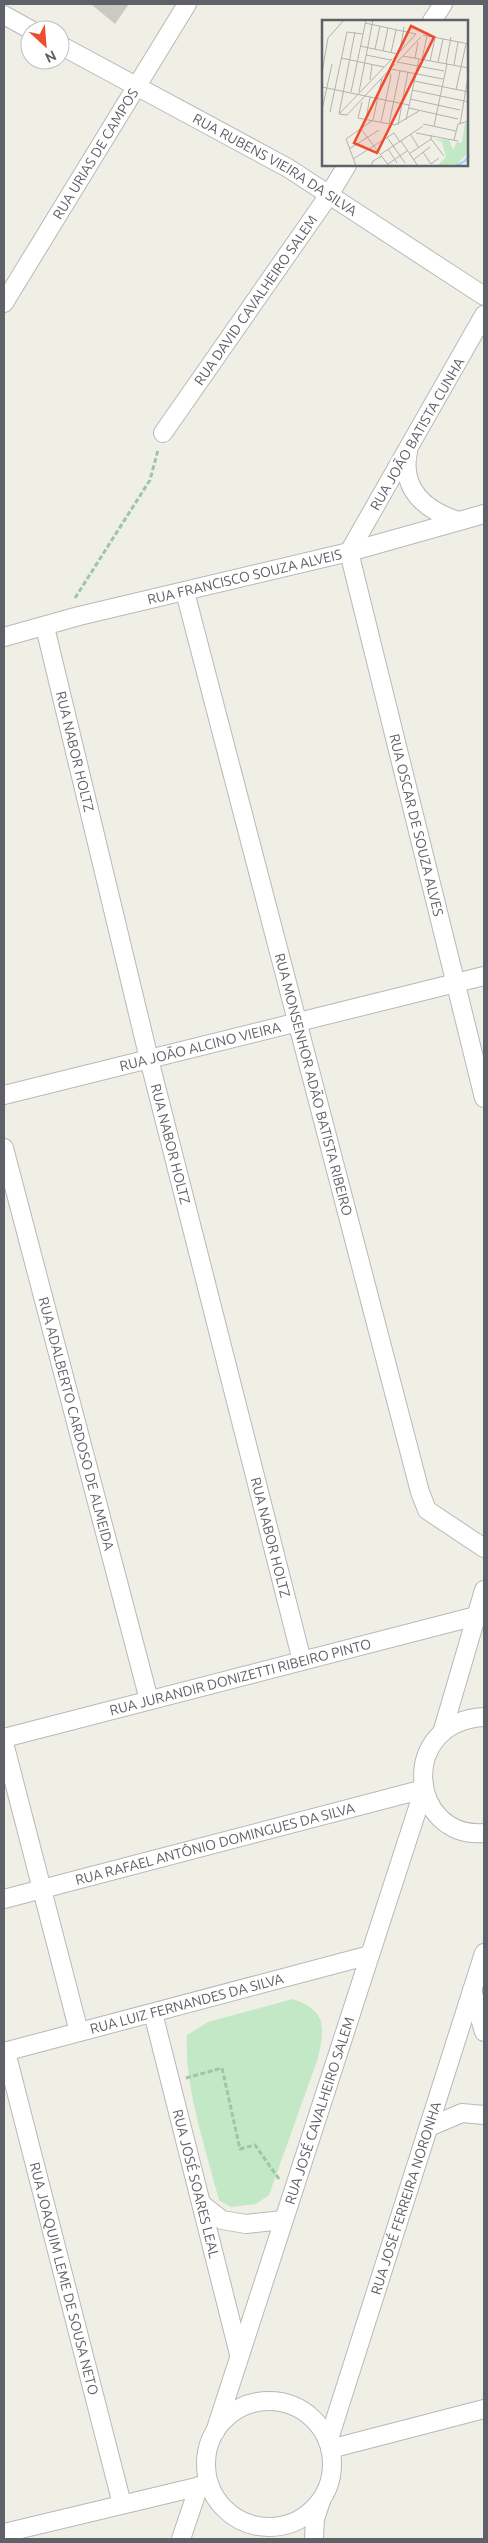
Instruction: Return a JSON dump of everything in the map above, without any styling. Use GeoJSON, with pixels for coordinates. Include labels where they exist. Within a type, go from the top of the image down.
{"type":"FeatureCollection","features":[{"type":"Feature","properties":{"kind":"street","name":"RUA URIAS DE CAMPOS"},"geometry":{"type":"LineString","coordinates":[[4,303],[187,4]]}},
{"type":"Feature","properties":{"kind":"street"},"geometry":{"type":"LineString","coordinates":[[433,20],[443,4]]}},
{"type":"Feature","properties":{"kind":"street"},"geometry":{"type":"LineString","coordinates":[[4,15],[20,24]]}},
{"type":"Feature","properties":{"kind":"street","name":"RUA RUBENS VIEIRA DA SILVA"},"geometry":{"type":"LineString","coordinates":[[70,51],[288,168],[484,296]]}},
{"type":"Feature","properties":{"kind":"street","name":"RUA DAVID CAVALHEIRO SALEM"},"geometry":{"type":"LineString","coordinates":[[163,433],[329,194],[345,166]]}},
{"type":"Feature","properties":{"kind":"street","name":"RUA JOÃO BATISTA CUNHA"},"geometry":{"type":"LineString","coordinates":[[350,552],[484,316]]}},
{"type":"Feature","properties":{"kind":"street"},"geometry":{"type":"LineString","coordinates":[[410,446],[406,464],[411,486],[424,505],[439,515],[458,521]]}},
{"type":"Feature","properties":{"kind":"street","name":"RUA FRANCISCO SOUZA ALVEIS"},"geometry":{"type":"LineString","coordinates":[[4,637],[350,552],[484,514]]}},
{"type":"Feature","properties":{"kind":"street","name":"RUA OSCAR DE SOUZA ALVES"},"geometry":{"type":"LineString","coordinates":[[350,552],[484,1098]]}},
{"type":"Feature","properties":{"kind":"street","name":"RUA MONSENHOR ADÃO BATISTA RIBEIRO"},"geometry":{"type":"LineString","coordinates":[[186,592],[420,1492],[427,1510],[484,1548]]}},
{"type":"Feature","properties":{"kind":"street","name":"RUA NABOR HOLTZ"},"geometry":{"type":"LineString","coordinates":[[45,627],[149,1059],[302,1661]]}},
{"type":"Feature","properties":{"kind":"street","name":"RUA JOÃO ALCINO VIEIRA"},"geometry":{"type":"LineString","coordinates":[[4,1095],[484,976]]}},
{"type":"Feature","properties":{"kind":"street","name":"RUA ADALBERTO CARDOSO DE ALMEIDA"},"geometry":{"type":"LineString","coordinates":[[4,1148],[149,1700]]}},
{"type":"Feature","properties":{"kind":"street"},"geometry":{"type":"LineString","coordinates":[[484,1590],[442,1732],[428,1752],[424,1763],[424,1789],[432,1808],[449,1824],[470,1833],[484,1833]]}},
{"type":"Feature","properties":{"kind":"street","name":"RUA JURANDIR DONIZETTI RIBEIRO PINTO"},"geometry":{"type":"LineString","coordinates":[[4,1738],[476,1616]]}},
{"type":"Feature","properties":{"kind":"street"},"geometry":{"type":"LineString","coordinates":[[442,1732],[462,1721],[484,1717]]}},
{"type":"Feature","properties":{"kind":"street"},"geometry":{"type":"LineString","coordinates":[[4,1743],[79,2032]]}},
{"type":"Feature","properties":{"kind":"street","name":"RUA RAFAEL ANTÔNIO DOMINGUES DA SILVA"},"geometry":{"type":"LineString","coordinates":[[4,1899],[424,1789]]}},
{"type":"Feature","properties":{"kind":"street","name":"RUA JOSÉ CAVALHEIRO SALEM"},"geometry":{"type":"LineString","coordinates":[[215,2432],[424,1789]]}},
{"type":"Feature","properties":{"kind":"street","name":"RUA JOSÉ FERREIRA NORONHA"},"geometry":{"type":"LineString","coordinates":[[329,2446],[484,1953]]}},
{"type":"Feature","properties":{"kind":"street","name":"RUA LUIZ FERNANDES DA SILVA"},"geometry":{"type":"LineString","coordinates":[[5,2052],[370,1955]]}},
{"type":"Feature","properties":{"kind":"street"},"geometry":{"type":"LineString","coordinates":[[472,1990],[484,2032]]}},
{"type":"Feature","properties":{"kind":"street","name":"RUA JOSÉ SOARES LEAL"},"geometry":{"type":"LineString","coordinates":[[153,2012],[239,2354]]}},
{"type":"Feature","properties":{"kind":"street","name":"RUA JOAQUIM LEME DE SOUSA NETO"},"geometry":{"type":"LineString","coordinates":[[5,2052],[122,2504]]}},
{"type":"Feature","properties":{"kind":"street"},"geometry":{"type":"LineString","coordinates":[[429,2127],[462,2114],[484,2115]]}},
{"type":"Feature","properties":{"kind":"street"},"geometry":{"type":"LineString","coordinates":[[202,2205],[222,2220],[246,2224],[283,2220]]}},
{"type":"Feature","properties":{"kind":"street"},"geometry":{"type":"LineString","coordinates":[[180,2539],[204,2485],[208,2450],[215,2432],[235,2411],[257,2402],[270,2401],[282,2402],[305,2413],[323,2431],[329,2446],[332,2467],[330,2480],[321,2498],[315,2519],[314,2539]]}},
{"type":"Feature","properties":{"kind":"street"},"geometry":{"type":"LineString","coordinates":[[329,2446],[484,2409]]}},
{"type":"Feature","properties":{"kind":"street"},"geometry":{"type":"LineString","coordinates":[[4,2533],[204,2485]]}},
{"type":"Feature","properties":{"kind":"street"},"geometry":{"type":"LineString","coordinates":[[204,2485],[231,2514],[246,2522],[264,2526],[288,2524],[299,2519],[310,2512],[321,2498]]}},
{"type":"Feature","properties":{"kind":"path"},"geometry":{"type":"LineString","coordinates":[[63,621],[80,588],[150,480],[163,433]]}},
{"type":"Feature","properties":{"kind":"path"},"geometry":{"type":"LineString","coordinates":[[171,2083],[222,2068],[240,2149],[255,2145],[291,2196]]}},
{"type":"Feature","properties":{"kind":"green space"},"geometry":{"type":"Polygon","coordinates":[[[293,1999],[312,2009],[321,2021],[322,2037],[318,2058],[269,2195],[256,2204],[231,2207],[219,2200],[202,2139],[192,2097],[187,2055],[187,2035],[208,2022],[293,1999]]]}},
{"type":"Feature","properties":{"kind":"building"},"geometry":{"type":"Polygon","coordinates":[[[91,4],[129,4],[115,24],[91,4]]]}}]}
